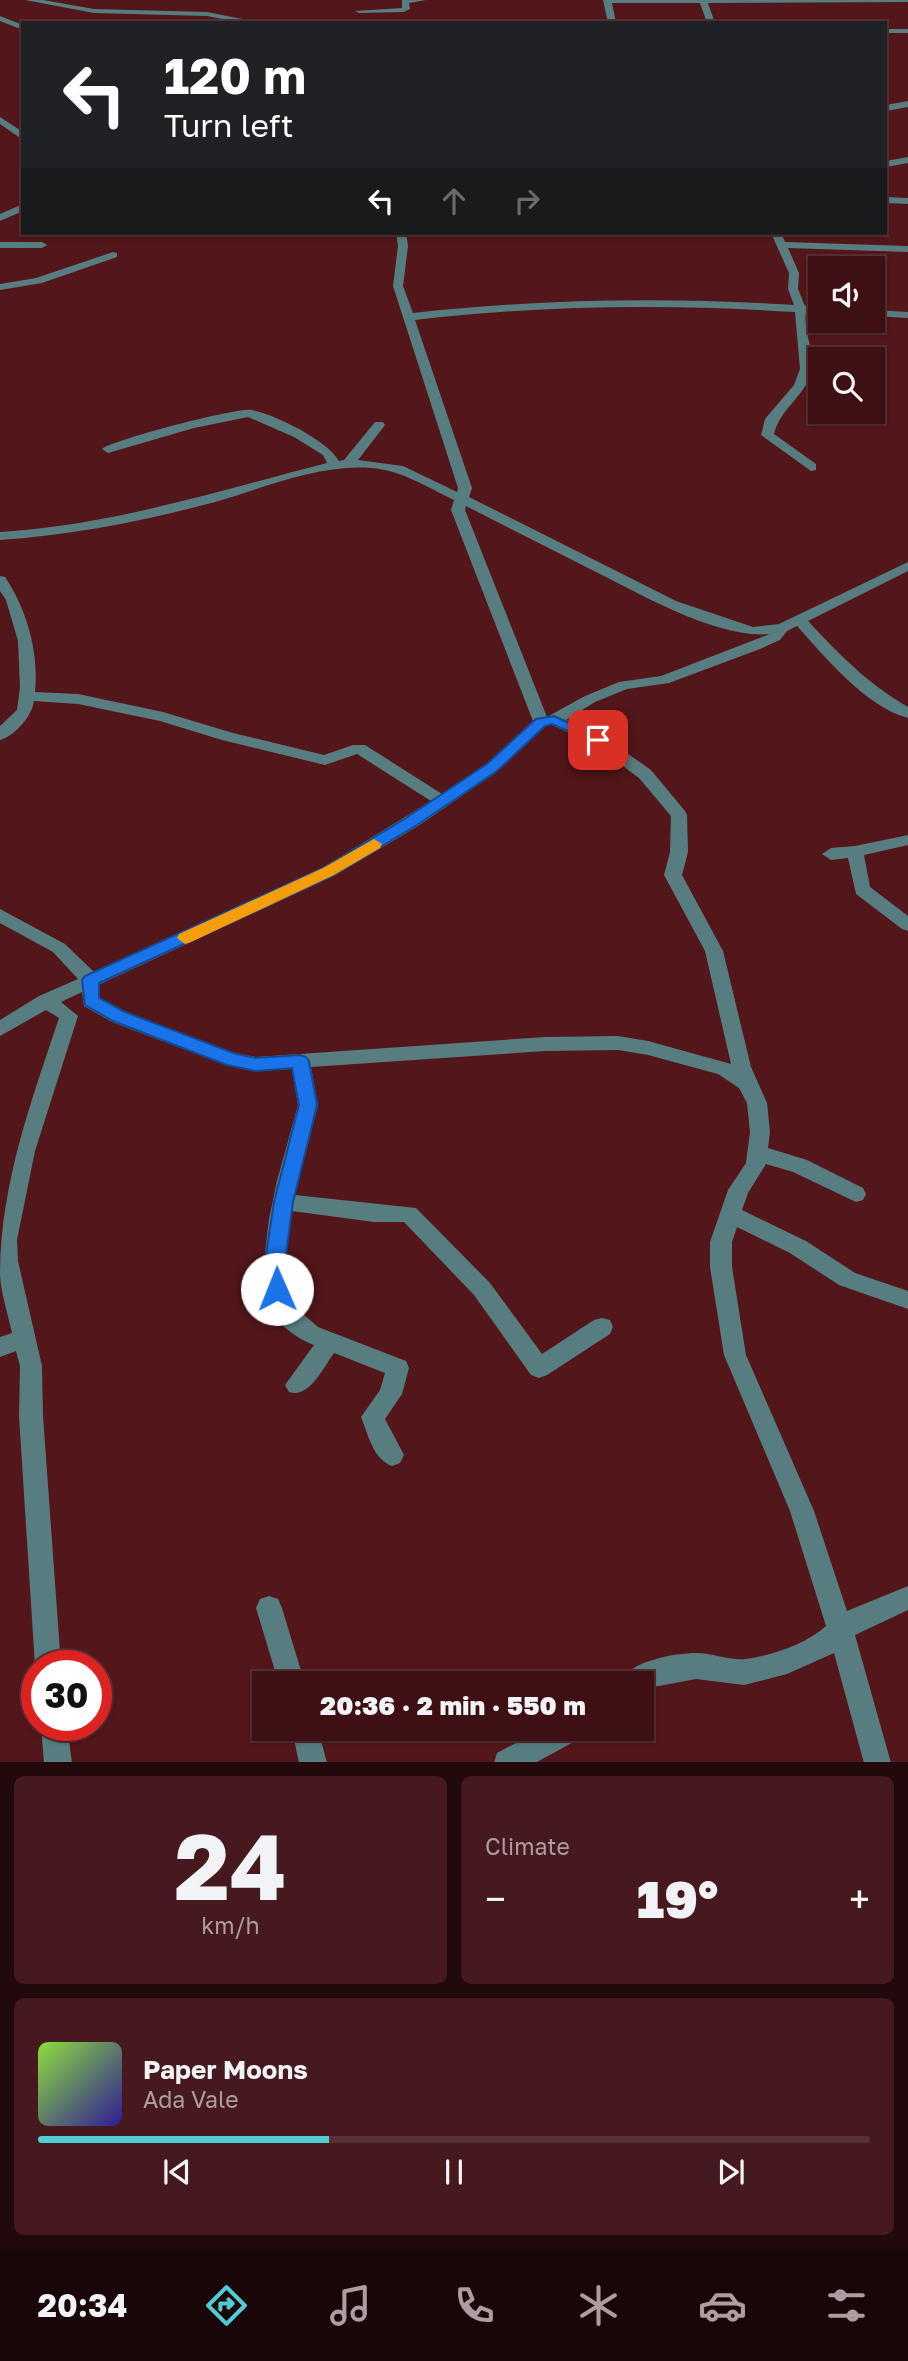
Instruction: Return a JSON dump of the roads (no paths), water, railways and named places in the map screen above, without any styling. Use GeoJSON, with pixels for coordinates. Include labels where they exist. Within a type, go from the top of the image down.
{"type":"FeatureCollection","features":[{"type":"Feature","properties":{"kind":"street"},"geometry":{"type":"LineString","coordinates":[[29,0],[94,11],[206,13],[248,21]]}},
{"type":"Feature","properties":{"kind":"street"},"geometry":{"type":"LineString","coordinates":[[356,0],[362,21]]}},
{"type":"Feature","properties":{"kind":"street"},"geometry":{"type":"LineString","coordinates":[[359,11],[404,10],[407,9],[405,1],[422,0]]}},
{"type":"Feature","properties":{"kind":"street"},"geometry":{"type":"LineString","coordinates":[[612,21],[607,1],[908,0]]}},
{"type":"Feature","properties":{"kind":"street"},"geometry":{"type":"LineString","coordinates":[[703,1],[710,21]]}},
{"type":"Feature","properties":{"kind":"street"},"geometry":{"type":"LineString","coordinates":[[0,18],[21,27]]}},
{"type":"Feature","properties":{"kind":"street"},"geometry":{"type":"LineString","coordinates":[[887,31],[908,30]]}},
{"type":"Feature","properties":{"kind":"street"},"geometry":{"type":"LineString","coordinates":[[887,108],[908,104]]}},
{"type":"Feature","properties":{"kind":"street"},"geometry":{"type":"LineString","coordinates":[[0,120],[21,136]]}},
{"type":"Feature","properties":{"kind":"street"},"geometry":{"type":"LineString","coordinates":[[887,164],[908,160]]}},
{"type":"Feature","properties":{"kind":"street"},"geometry":{"type":"LineString","coordinates":[[887,200],[908,201]]}},
{"type":"Feature","properties":{"kind":"street"},"geometry":{"type":"LineString","coordinates":[[0,218],[21,208]]}},
{"type":"Feature","properties":{"kind":"street"},"geometry":{"type":"LineString","coordinates":[[401,235],[403,246],[398,286],[465,488],[458,510],[548,721],[598,740],[645,774],[679,815],[679,852],[673,875],[713,949],[729,1002],[736,1054],[746,1083],[757,1103],[760,1132],[756,1165],[738,1191],[721,1242],[721,1267],[735,1354],[802,1511],[841,1631],[878,1762]]}},
{"type":"Feature","properties":{"kind":"street"},"geometry":{"type":"LineString","coordinates":[[777,235],[794,273],[793,289],[801,309],[799,316],[806,369],[800,386],[771,419],[767,435],[811,467]]}},
{"type":"Feature","properties":{"kind":"street"},"geometry":{"type":"LineString","coordinates":[[0,245],[42,245]]}},
{"type":"Feature","properties":{"kind":"street"},"geometry":{"type":"LineString","coordinates":[[782,245],[908,249]]}},
{"type":"Feature","properties":{"kind":"street"},"geometry":{"type":"LineString","coordinates":[[0,287],[38,281],[113,255]]}},
{"type":"Feature","properties":{"kind":"street"},"geometry":{"type":"LineString","coordinates":[[407,317],[482,308],[591,303],[712,304],[808,309]]}},
{"type":"Feature","properties":{"kind":"street"},"geometry":{"type":"LineString","coordinates":[[885,314],[908,315]]}},
{"type":"Feature","properties":{"kind":"street"},"geometry":{"type":"LineString","coordinates":[[108,449],[192,425],[249,413],[298,434],[342,464]]}},
{"type":"Feature","properties":{"kind":"street"},"geometry":{"type":"LineString","coordinates":[[342,464],[379,425]]}},
{"type":"Feature","properties":{"kind":"street"},"geometry":{"type":"LineString","coordinates":[[0,536],[38,535],[108,524],[342,464],[389,466],[408,472],[671,604],[753,631],[782,628],[908,566]]}},
{"type":"Feature","properties":{"kind":"street"},"geometry":{"type":"LineString","coordinates":[[462,518],[486,510]]}},
{"type":"Feature","properties":{"kind":"street"},"geometry":{"type":"LineString","coordinates":[[0,580],[13,600],[25,641],[27,696],[24,710],[0,735]]}},
{"type":"Feature","properties":{"kind":"street"},"geometry":{"type":"LineString","coordinates":[[800,620],[833,657],[873,694],[908,713]]}},
{"type":"Feature","properties":{"kind":"street"},"geometry":{"type":"LineString","coordinates":[[0,1029],[46,1001],[328,872],[492,768],[548,721],[590,699],[624,685],[664,680],[775,638],[782,628]]}},
{"type":"Feature","properties":{"kind":"street"},"geometry":{"type":"LineString","coordinates":[[27,696],[78,699],[163,717],[228,737],[325,760],[359,748],[442,801]]}},
{"type":"Feature","properties":{"kind":"street"},"geometry":{"type":"LineString","coordinates":[[831,854],[855,852],[908,840]]}},
{"type":"Feature","properties":{"kind":"street"},"geometry":{"type":"LineString","coordinates":[[855,852],[862,890],[908,925]]}},
{"type":"Feature","properties":{"kind":"street"},"geometry":{"type":"LineString","coordinates":[[0,915],[59,948],[91,980],[91,1000],[119,1017],[233,1060],[256,1064],[545,1044],[618,1043],[648,1048],[724,1069],[746,1083]]}},
{"type":"Feature","properties":{"kind":"street"},"geometry":{"type":"LineString","coordinates":[[46,1001],[69,1016],[25,1152],[6,1240],[7,1261],[31,1366],[31,1416],[47,1650]]}},
{"type":"Feature","properties":{"kind":"street"},"geometry":{"type":"LineString","coordinates":[[300,1061],[308,1105],[283,1202],[275,1261],[278,1306],[310,1334],[398,1368],[390,1394],[373,1417],[384,1444],[392,1455]]}},
{"type":"Feature","properties":{"kind":"street"},"geometry":{"type":"LineString","coordinates":[[758,1153],[800,1166],[856,1194]]}},
{"type":"Feature","properties":{"kind":"street"},"geometry":{"type":"LineString","coordinates":[[283,1202],[374,1214],[410,1214],[482,1289],[539,1368],[602,1326]]}},
{"type":"Feature","properties":{"kind":"street"},"geometry":{"type":"LineString","coordinates":[[730,1214],[798,1247],[847,1279],[908,1300]]}},
{"type":"Feature","properties":{"kind":"street"},"geometry":{"type":"LineString","coordinates":[[0,1347],[26,1338]]}},
{"type":"Feature","properties":{"kind":"street"},"geometry":{"type":"LineString","coordinates":[[297,1385],[330,1342]]}},
{"type":"Feature","properties":{"kind":"street"},"geometry":{"type":"LineString","coordinates":[[654,1674],[696,1667],[744,1672],[788,1661],[825,1644],[849,1623],[908,1598]]}},
{"type":"Feature","properties":{"kind":"street"},"geometry":{"type":"LineString","coordinates":[[269,1608],[288,1671]]}},
{"type":"Feature","properties":{"kind":"street"},"geometry":{"type":"LineString","coordinates":[[56,1741],[58,1762]]}},
{"type":"Feature","properties":{"kind":"street"},"geometry":{"type":"LineString","coordinates":[[308,1741],[313,1762]]}},
{"type":"Feature","properties":{"kind":"street"},"geometry":{"type":"LineString","coordinates":[[507,1762],[546,1741]]}}]}
